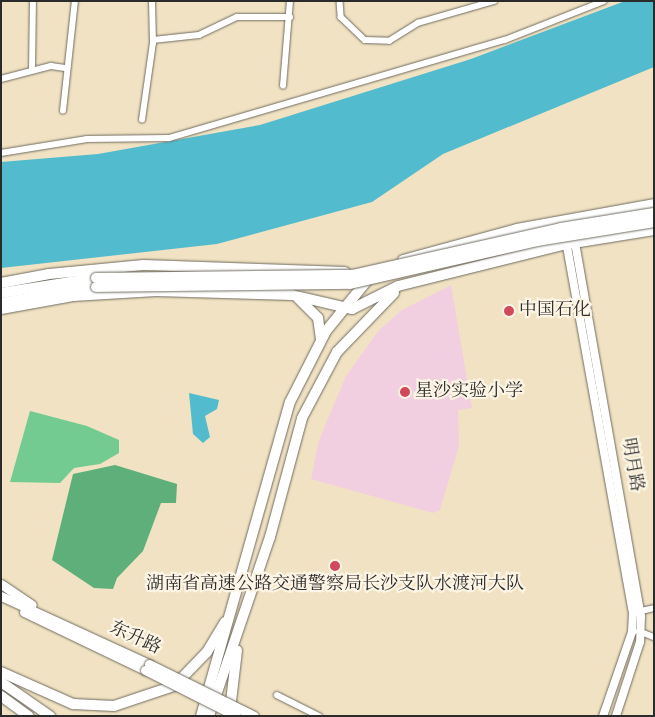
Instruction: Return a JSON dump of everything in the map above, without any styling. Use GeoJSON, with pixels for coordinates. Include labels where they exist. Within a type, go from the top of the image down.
{"type":"FeatureCollection","features":[{"type":"Feature","properties":{"kind":"highway"},"geometry":{"type":"LineString","coordinates":[[201,716],[251,530],[290,402],[321,340],[370,276],[382,268],[452,244],[566,219],[654,204]]}},
{"type":"Feature","properties":{"kind":"highway"},"geometry":{"type":"LineString","coordinates":[[1,293],[96,282],[353,275],[561,228],[654,213]]}},
{"type":"Feature","properties":{"kind":"highway"},"geometry":{"type":"LineString","coordinates":[[1,303],[96,282],[350,284],[537,241],[654,222]]}},
{"type":"Feature","properties":{"kind":"highway"},"geometry":{"type":"LineString","coordinates":[[1,309],[73,296],[156,291],[292,295],[352,309],[398,286],[571,243],[654,230]]}},
{"type":"Feature","properties":{"kind":"highway"},"geometry":{"type":"LineString","coordinates":[[1,283],[49,274],[144,265],[330,270],[370,276]]}},
{"type":"Feature","properties":{"kind":"highway"},"geometry":{"type":"LineString","coordinates":[[209,716],[241,628],[270,537],[302,418],[318,382],[359,324],[391,294],[420,281]]}},
{"type":"Feature","properties":{"kind":"highway"},"geometry":{"type":"LineString","coordinates":[[292,295],[318,318],[321,340]]}},
{"type":"Feature","properties":{"kind":"highway"},"geometry":{"type":"LineString","coordinates":[[1,672],[73,704],[114,706],[153,696],[190,673],[230,612]]}},
{"type":"Feature","properties":{"kind":"highway"},"geometry":{"type":"LineString","coordinates":[[231,716],[228,698],[241,628]]}},
{"type":"Feature","properties":{"kind":"highway"},"geometry":{"type":"LineString","coordinates":[[1,682],[50,716]]}},
{"type":"Feature","properties":{"kind":"highway"},"geometry":{"type":"LineString","coordinates":[[1,696],[29,716]]}},
{"type":"Feature","properties":{"kind":"main road"},"geometry":{"type":"LineString","coordinates":[[1,584],[46,615]]}},
{"type":"Feature","properties":{"kind":"main road","name":"东升路"},"geometry":{"type":"LineString","coordinates":[[1,596],[46,615],[236,716]]}},
{"type":"Feature","properties":{"kind":"main road","name":"东升路"},"geometry":{"type":"LineString","coordinates":[[1,601],[254,716]]}},
{"type":"Feature","properties":{"kind":"street"},"geometry":{"type":"LineString","coordinates":[[32,70],[33,1]]}},
{"type":"Feature","properties":{"kind":"street"},"geometry":{"type":"LineString","coordinates":[[63,111],[65,68],[75,1]]}},
{"type":"Feature","properties":{"kind":"street"},"geometry":{"type":"LineString","coordinates":[[142,120],[153,40],[152,1]]}},
{"type":"Feature","properties":{"kind":"street"},"geometry":{"type":"LineString","coordinates":[[283,86],[290,1]]}},
{"type":"Feature","properties":{"kind":"street"},"geometry":{"type":"LineString","coordinates":[[340,1],[341,17],[365,40],[389,40],[418,24],[494,1]]}},
{"type":"Feature","properties":{"kind":"street"},"geometry":{"type":"LineString","coordinates":[[1,153],[87,139],[169,138],[505,40],[604,1]]}},
{"type":"Feature","properties":{"kind":"street"},"geometry":{"type":"LineString","coordinates":[[153,40],[199,35],[237,17],[290,17]]}},
{"type":"Feature","properties":{"kind":"street"},"geometry":{"type":"LineString","coordinates":[[1,79],[32,70],[65,68]]}},
{"type":"Feature","properties":{"kind":"street","name":"明月路"},"geometry":{"type":"LineString","coordinates":[[566,219],[640,632],[616,716]]}},
{"type":"Feature","properties":{"kind":"street"},"geometry":{"type":"LineString","coordinates":[[637,612],[654,608]]}},
{"type":"Feature","properties":{"kind":"street","name":"明月路"},"geometry":{"type":"LineString","coordinates":[[603,716],[637,612]]}},
{"type":"Feature","properties":{"kind":"street"},"geometry":{"type":"LineString","coordinates":[[632,624],[640,632],[654,637]]}},
{"type":"Feature","properties":{"kind":"street"},"geometry":{"type":"LineString","coordinates":[[277,695],[319,716]]}},
{"type":"Feature","properties":{"kind":"shaded area","name":"星沙实验小学"},"geometry":{"type":"Polygon","coordinates":[[[451,285],[472,408],[458,410],[459,446],[440,510],[433,513],[311,479],[319,440],[346,376],[379,330],[402,310],[451,285]]]}},
{"type":"Feature","properties":{"kind":"green space"},"geometry":{"type":"Polygon","coordinates":[[[30,411],[87,426],[119,440],[119,453],[100,464],[74,468],[60,483],[10,482],[30,411]]]}},
{"type":"Feature","properties":{"kind":"green space"},"geometry":{"type":"Polygon","coordinates":[[[115,465],[177,484],[176,503],[161,503],[143,551],[117,578],[113,589],[94,588],[52,560],[73,474],[115,465]]]}},
{"type":"Feature","properties":{"kind":"water"},"geometry":{"type":"Polygon","coordinates":[[[625,1],[654,1],[654,67],[443,154],[372,202],[217,244],[1,268],[1,162],[98,154],[260,125],[471,59],[625,1]]]}},
{"type":"Feature","properties":{"kind":"water"},"geometry":{"type":"Polygon","coordinates":[[[189,393],[219,400],[217,409],[205,416],[210,437],[203,443],[193,434],[189,393]]]}},
{"type":"Feature","properties":{"kind":"place","name":"中国石化"},"geometry":{"type":"Point","coordinates":[509,311]}},
{"type":"Feature","properties":{"kind":"place","name":"星沙实验小学"},"geometry":{"type":"Point","coordinates":[405,392]}},
{"type":"Feature","properties":{"kind":"place","name":"湖南省高速公路交通警察局长沙支队水渡河大队"},"geometry":{"type":"Point","coordinates":[335,566]}}]}
